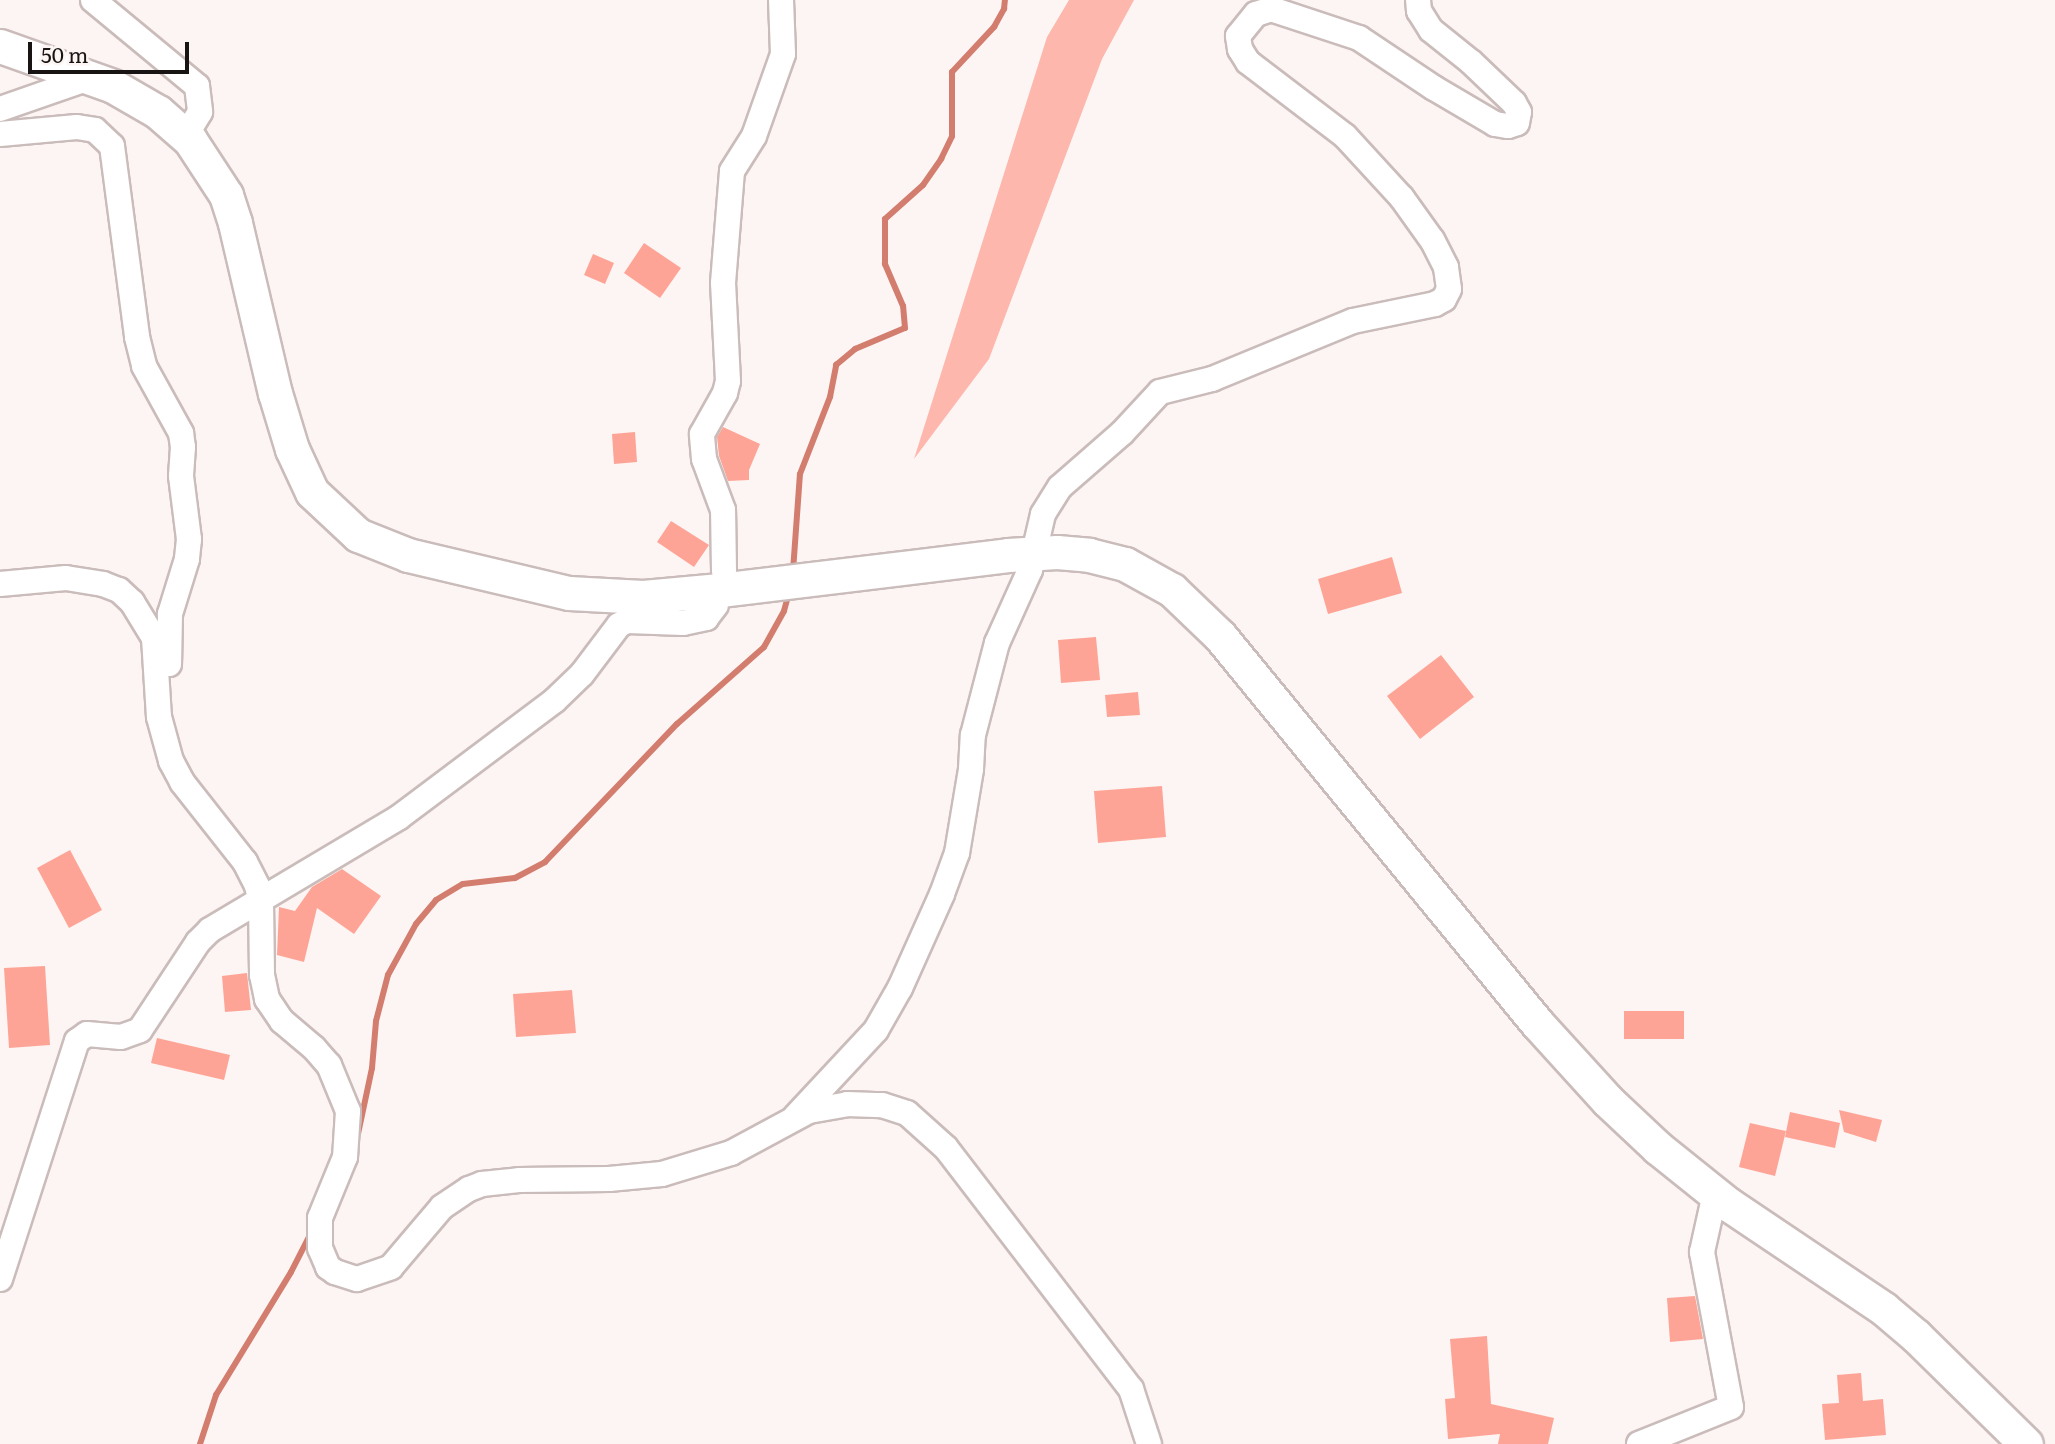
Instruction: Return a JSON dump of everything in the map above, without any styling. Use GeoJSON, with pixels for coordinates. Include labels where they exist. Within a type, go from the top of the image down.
{"type":"FeatureCollection","features":[{"type":"Feature","properties":{"kind":"street"},"geometry":{"type":"LineString","coordinates":[[93,0],[197,86],[201,113],[186,135]]}},
{"type":"Feature","properties":{"kind":"street"},"geometry":{"type":"LineString","coordinates":[[0,1279],[77,1041],[87,1034],[121,1037],[141,1030],[204,936],[224,919],[261,902],[398,818],[555,700],[582,674],[619,625],[626,621],[683,624],[706,618],[720,589],[723,510],[704,458],[702,434],[725,393],[728,381],[723,283],[732,171],[754,136],[783,54],[781,0]]}},
{"type":"Feature","properties":{"kind":"street"},"geometry":{"type":"LineString","coordinates":[[795,1117],[876,1030],[900,988],[942,894],[957,853],[967,797],[973,735],[1022,554],[1060,487],[1122,433],[1160,392],[1212,379],[1353,321],[1435,304],[1444,299],[1449,289],[1446,267],[1432,240],[1402,198],[1345,136],[1248,62],[1240,49],[1238,36],[1256,14],[1271,9],[1359,37],[1434,88],[1495,124],[1508,127],[1517,123],[1519,113],[1514,103],[1471,62],[1431,30],[1419,11],[1418,0]]}},
{"type":"Feature","properties":{"kind":"street"},"geometry":{"type":"LineString","coordinates":[[0,46],[113,86],[158,112],[186,135],[215,176],[235,223],[275,393],[292,449],[312,492],[358,534],[408,555],[569,593],[643,597],[1022,554],[1089,555],[1125,564],[1164,584],[1187,602],[1220,636],[1537,1023],[1608,1101],[1658,1148],[1728,1204],[1884,1309],[1916,1336],[2026,1444]]}},
{"type":"Feature","properties":{"kind":"street"},"geometry":{"type":"LineString","coordinates":[[0,109],[89,78]]}},
{"type":"Feature","properties":{"kind":"street"},"geometry":{"type":"LineString","coordinates":[[0,134],[76,127],[95,130],[112,146],[136,337],[144,366],[181,433],[183,447],[181,476],[189,539],[187,559],[170,614],[167,680],[159,690]]}},
{"type":"Feature","properties":{"kind":"street"},"geometry":{"type":"LineString","coordinates":[[0,584],[85,579],[119,590],[138,610],[154,638],[159,717],[171,761],[189,791],[245,862],[261,902],[262,975],[267,999],[282,1021],[329,1065],[348,1111],[345,1157],[322,1207],[320,1248],[328,1267],[346,1277],[369,1278],[391,1268],[442,1207],[482,1184],[662,1174],[731,1153],[795,1117],[822,1108],[866,1103],[895,1108],[921,1123],[947,1148],[1131,1389],[1149,1444]]}},
{"type":"Feature","properties":{"kind":"street"},"geometry":{"type":"LineString","coordinates":[[1639,1444],[1731,1407],[1702,1252],[1712,1206]]}},
{"type":"Feature","properties":{"kind":"shaded area"},"geometry":{"type":"Polygon","coordinates":[[[1069,0],[1134,0],[1102,59],[989,359],[914,459],[1047,37],[1069,0]]]}},
{"type":"Feature","properties":{"kind":"building"},"geometry":{"type":"Polygon","coordinates":[[[644,243],[681,268],[660,298],[624,273],[644,243]]]}},
{"type":"Feature","properties":{"kind":"building"},"geometry":{"type":"Polygon","coordinates":[[[593,254],[614,263],[605,284],[584,275],[593,254]]]}},
{"type":"Feature","properties":{"kind":"building"},"geometry":{"type":"Polygon","coordinates":[[[723,427],[760,444],[749,470],[749,480],[728,481],[719,456],[717,437],[723,427]]]}},
{"type":"Feature","properties":{"kind":"building"},"geometry":{"type":"Polygon","coordinates":[[[635,432],[637,462],[614,464],[612,434],[635,432]]]}},
{"type":"Feature","properties":{"kind":"building"},"geometry":{"type":"Polygon","coordinates":[[[671,521],[709,545],[694,567],[657,542],[671,521]]]}},
{"type":"Feature","properties":{"kind":"building"},"geometry":{"type":"Polygon","coordinates":[[[1392,557],[1402,593],[1328,614],[1318,579],[1392,557]]]}},
{"type":"Feature","properties":{"kind":"building"},"geometry":{"type":"Polygon","coordinates":[[[1096,637],[1100,680],[1061,683],[1058,640],[1096,637]]]}},
{"type":"Feature","properties":{"kind":"building"},"geometry":{"type":"Polygon","coordinates":[[[1441,655],[1474,697],[1420,739],[1387,696],[1441,655]]]}},
{"type":"Feature","properties":{"kind":"building"},"geometry":{"type":"Polygon","coordinates":[[[1138,692],[1140,715],[1107,717],[1105,695],[1138,692]]]}},
{"type":"Feature","properties":{"kind":"building"},"geometry":{"type":"Polygon","coordinates":[[[1162,786],[1166,837],[1098,843],[1094,791],[1162,786]]]}},
{"type":"Feature","properties":{"kind":"building"},"geometry":{"type":"Polygon","coordinates":[[[70,850],[102,910],[69,928],[37,868],[70,850]]]}},
{"type":"Feature","properties":{"kind":"building"},"geometry":{"type":"Polygon","coordinates":[[[342,869],[381,896],[354,934],[317,908],[304,962],[277,955],[279,907],[295,911],[312,887],[342,869]]]}},
{"type":"Feature","properties":{"kind":"building"},"geometry":{"type":"Polygon","coordinates":[[[45,966],[50,1045],[9,1048],[4,968],[45,966]]]}},
{"type":"Feature","properties":{"kind":"building"},"geometry":{"type":"Polygon","coordinates":[[[247,973],[251,1010],[225,1012],[222,976],[247,973]]]}},
{"type":"Feature","properties":{"kind":"building"},"geometry":{"type":"Polygon","coordinates":[[[572,990],[576,1033],[516,1037],[513,994],[572,990]]]}},
{"type":"Feature","properties":{"kind":"building"},"geometry":{"type":"Polygon","coordinates":[[[1624,1011],[1684,1011],[1684,1039],[1624,1039],[1624,1011]]]}},
{"type":"Feature","properties":{"kind":"building"},"geometry":{"type":"Polygon","coordinates":[[[157,1038],[230,1055],[224,1080],[151,1063],[157,1038]]]}},
{"type":"Feature","properties":{"kind":"building"},"geometry":{"type":"Polygon","coordinates":[[[1839,1110],[1882,1120],[1876,1142],[1844,1132],[1839,1110]]]}},
{"type":"Feature","properties":{"kind":"building"},"geometry":{"type":"Polygon","coordinates":[[[1790,1112],[1840,1123],[1835,1148],[1785,1137],[1790,1112]]]}},
{"type":"Feature","properties":{"kind":"building"},"geometry":{"type":"Polygon","coordinates":[[[1750,1123],[1786,1131],[1775,1176],[1739,1167],[1750,1123]]]}},
{"type":"Feature","properties":{"kind":"building"},"geometry":{"type":"Polygon","coordinates":[[[1695,1296],[1703,1339],[1670,1342],[1667,1298],[1695,1296]]]}},
{"type":"Feature","properties":{"kind":"building"},"geometry":{"type":"Polygon","coordinates":[[[1487,1336],[1491,1404],[1554,1418],[1548,1444],[1498,1444],[1500,1434],[1448,1439],[1445,1399],[1455,1398],[1450,1339],[1487,1336]]]}},
{"type":"Feature","properties":{"kind":"building"},"geometry":{"type":"Polygon","coordinates":[[[1861,1373],[1863,1401],[1883,1399],[1886,1435],[1825,1440],[1822,1404],[1839,1403],[1837,1375],[1861,1373]]]}},
{"type":"Feature","properties":{"kind":"waterway"},"geometry":{"type":"LineString","coordinates":[[793,571],[800,474],[830,397],[836,365],[855,349],[905,328],[903,306],[885,264],[885,219],[923,185],[941,159],[952,136],[952,72],[994,27],[1004,9],[1005,0]]}},
{"type":"Feature","properties":{"kind":"waterway"},"geometry":{"type":"LineString","coordinates":[[358,1134],[372,1068],[376,1021],[388,975],[416,924],[436,900],[463,884],[515,878],[545,862],[677,724],[764,647],[784,611],[789,592]]}},
{"type":"Feature","properties":{"kind":"waterway"},"geometry":{"type":"LineString","coordinates":[[200,1444],[216,1395],[291,1272],[311,1233]]}}]}
